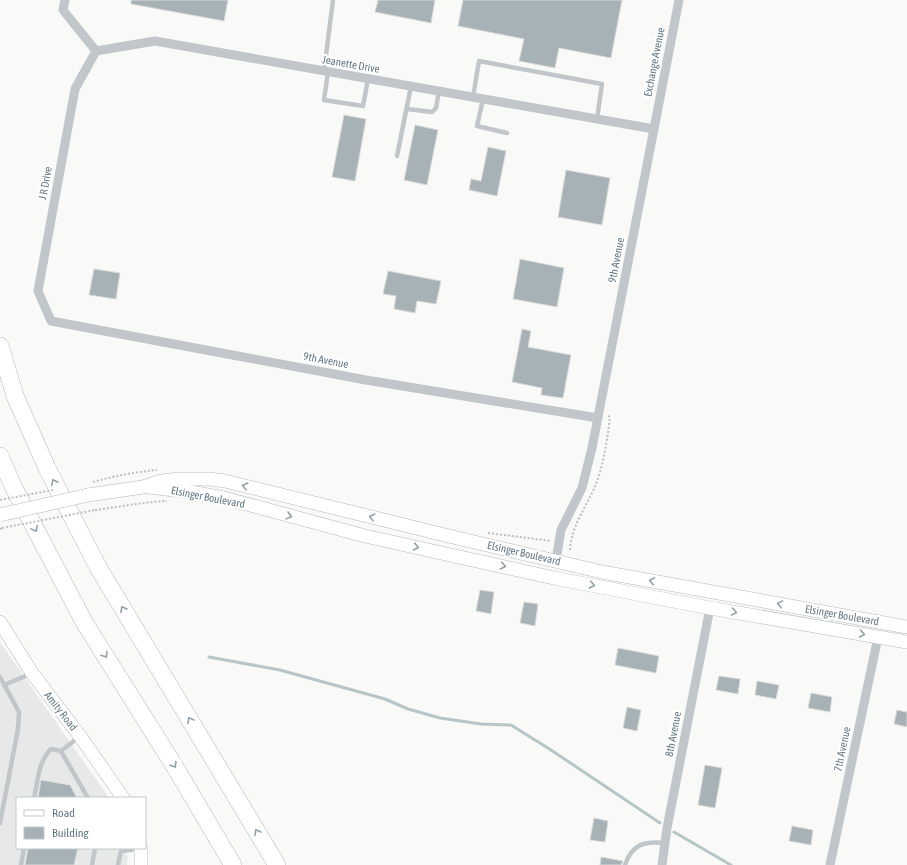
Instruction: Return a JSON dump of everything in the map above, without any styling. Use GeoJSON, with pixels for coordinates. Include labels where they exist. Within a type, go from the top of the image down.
{"type":"FeatureCollection","features":[{"type":"Feature","properties":{"kind":"highway"},"geometry":{"type":"LineString","coordinates":[[0,346],[15,396],[47,468],[98,567],[277,865]]}},
{"type":"Feature","properties":{"kind":"highway"},"geometry":{"type":"LineString","coordinates":[[0,456],[13,486],[84,622],[175,767],[233,865]]}},
{"type":"Feature","properties":{"kind":"street"},"geometry":{"type":"LineString","coordinates":[[65,0],[63,10],[96,51]]}},
{"type":"Feature","properties":{"kind":"street","name":"Exchange Avenue"},"geometry":{"type":"LineString","coordinates":[[654,129],[679,0]]}},
{"type":"Feature","properties":{"kind":"street","name":"Jeanette Drive"},"geometry":{"type":"LineString","coordinates":[[96,51],[155,41],[654,129]]}},
{"type":"Feature","properties":{"kind":"street","name":"J R Drive"},"geometry":{"type":"LineString","coordinates":[[51,321],[38,290],[75,89],[96,51]]}},
{"type":"Feature","properties":{"kind":"street","name":"9th Avenue"},"geometry":{"type":"LineString","coordinates":[[556,560],[561,530],[582,488],[592,448],[654,129]]}},
{"type":"Feature","properties":{"kind":"street","name":"9th Avenue"},"geometry":{"type":"LineString","coordinates":[[51,321],[360,379],[598,418]]}},
{"type":"Feature","properties":{"kind":"street","name":"Elsinger Boulevard"},"geometry":{"type":"LineString","coordinates":[[1,524],[88,495],[143,487],[161,481],[180,479],[209,479],[225,481],[602,572],[907,627]]}},
{"type":"Feature","properties":{"kind":"street","name":"Elsinger Boulevard"},"geometry":{"type":"LineString","coordinates":[[143,487],[191,492],[224,498],[365,536],[554,578],[710,608],[907,642]]}},
{"type":"Feature","properties":{"kind":"street"},"geometry":{"type":"LineString","coordinates":[[365,536],[383,528],[436,539],[446,540],[458,538]]}},
{"type":"Feature","properties":{"kind":"street"},"geometry":{"type":"LineString","coordinates":[[554,578],[556,560]]}},
{"type":"Feature","properties":{"kind":"street","name":"8th Avenue"},"geometry":{"type":"LineString","coordinates":[[662,865],[710,608]]}},
{"type":"Feature","properties":{"kind":"street","name":"Amity Road"},"geometry":{"type":"LineString","coordinates":[[0,622],[32,673],[80,736],[122,797]]}},
{"type":"Feature","properties":{"kind":"street","name":"7th Avenue"},"geometry":{"type":"LineString","coordinates":[[830,865],[878,637]]}},
{"type":"Feature","properties":{"kind":"street"},"geometry":{"type":"LineString","coordinates":[[141,849],[141,865]]}},
{"type":"Feature","properties":{"kind":"lane"},"geometry":{"type":"LineString","coordinates":[[333,0],[324,100],[364,106],[368,79]]}},
{"type":"Feature","properties":{"kind":"lane"},"geometry":{"type":"LineString","coordinates":[[473,98],[479,62],[602,84],[597,119]]}},
{"type":"Feature","properties":{"kind":"lane"},"geometry":{"type":"LineString","coordinates":[[398,156],[411,86]]}},
{"type":"Feature","properties":{"kind":"lane"},"geometry":{"type":"LineString","coordinates":[[407,109],[432,112],[436,108],[439,91]]}},
{"type":"Feature","properties":{"kind":"lane"},"geometry":{"type":"LineString","coordinates":[[483,99],[477,126],[507,133]]}},
{"type":"Feature","properties":{"kind":"lane"},"geometry":{"type":"LineString","coordinates":[[4,685],[32,673]]}},
{"type":"Feature","properties":{"kind":"lane"},"geometry":{"type":"LineString","coordinates":[[0,677],[19,712],[18,729],[0,823]]}},
{"type":"Feature","properties":{"kind":"lane"},"geometry":{"type":"LineString","coordinates":[[61,751],[80,736]]}},
{"type":"Feature","properties":{"kind":"lane"},"geometry":{"type":"LineString","coordinates":[[34,797],[40,766],[51,749],[61,751],[87,797]]}},
{"type":"Feature","properties":{"kind":"lane"},"geometry":{"type":"LineString","coordinates":[[625,865],[629,854],[638,846],[651,842],[665,843]]}},
{"type":"Feature","properties":{"kind":"lane"},"geometry":{"type":"LineString","coordinates":[[21,865],[24,849]]}},
{"type":"Feature","properties":{"kind":"lane"},"geometry":{"type":"LineString","coordinates":[[92,865],[95,849]]}},
{"type":"Feature","properties":{"kind":"lane"},"geometry":{"type":"LineString","coordinates":[[118,865],[120,849]]}},
{"type":"Feature","properties":{"kind":"path"},"geometry":{"type":"LineString","coordinates":[[0,500],[53,490]]}},
{"type":"Feature","properties":{"kind":"path"},"geometry":{"type":"LineString","coordinates":[[1,524],[148,502],[174,501]]}},
{"type":"Feature","properties":{"kind":"path"},"geometry":{"type":"LineString","coordinates":[[492,533],[548,541]]}},
{"type":"Feature","properties":{"kind":"shaded area"},"geometry":{"type":"Polygon","coordinates":[[[0,642],[108,797],[16,797],[16,849],[125,849],[128,857],[127,865],[0,865],[0,642]]]}},
{"type":"Feature","properties":{"kind":"building"},"geometry":{"type":"Polygon","coordinates":[[[131,0],[228,0],[224,21],[131,4],[131,0]]]}},
{"type":"Feature","properties":{"kind":"building"},"geometry":{"type":"Polygon","coordinates":[[[378,0],[435,0],[431,23],[375,12],[378,0]]]}},
{"type":"Feature","properties":{"kind":"building"},"geometry":{"type":"Polygon","coordinates":[[[463,0],[622,0],[611,58],[559,48],[555,68],[519,61],[524,39],[458,26],[463,0]]]}},
{"type":"Feature","properties":{"kind":"building"},"geometry":{"type":"Polygon","coordinates":[[[344,115],[366,119],[355,181],[332,177],[344,115]]]}},
{"type":"Feature","properties":{"kind":"building"},"geometry":{"type":"Polygon","coordinates":[[[415,125],[438,130],[427,185],[404,180],[415,125]]]}},
{"type":"Feature","properties":{"kind":"building"},"geometry":{"type":"Polygon","coordinates":[[[488,147],[506,151],[497,196],[469,190],[471,179],[481,181],[488,147]]]}},
{"type":"Feature","properties":{"kind":"building"},"geometry":{"type":"Polygon","coordinates":[[[566,170],[610,178],[602,225],[558,217],[566,170]]]}},
{"type":"Feature","properties":{"kind":"building"},"geometry":{"type":"Polygon","coordinates":[[[520,259],[564,268],[557,307],[513,299],[520,259]]]}},
{"type":"Feature","properties":{"kind":"building"},"geometry":{"type":"Polygon","coordinates":[[[94,269],[120,273],[116,299],[89,295],[94,269]]]}},
{"type":"Feature","properties":{"kind":"building"},"geometry":{"type":"Polygon","coordinates":[[[388,271],[441,281],[436,304],[417,301],[415,313],[394,309],[396,296],[383,294],[388,271]]]}},
{"type":"Feature","properties":{"kind":"building"},"geometry":{"type":"Polygon","coordinates":[[[522,329],[531,331],[528,347],[571,355],[563,398],[541,395],[542,388],[512,382],[522,329]]]}},
{"type":"Feature","properties":{"kind":"building"},"geometry":{"type":"Polygon","coordinates":[[[480,590],[494,592],[491,614],[476,611],[480,590]]]}},
{"type":"Feature","properties":{"kind":"building"},"geometry":{"type":"Polygon","coordinates":[[[524,602],[538,604],[535,626],[520,623],[524,602]]]}},
{"type":"Feature","properties":{"kind":"building"},"geometry":{"type":"Polygon","coordinates":[[[618,648],[659,656],[656,673],[615,665],[618,648]]]}},
{"type":"Feature","properties":{"kind":"building"},"geometry":{"type":"Polygon","coordinates":[[[719,676],[740,679],[738,694],[716,690],[719,676]]]}},
{"type":"Feature","properties":{"kind":"building"},"geometry":{"type":"Polygon","coordinates":[[[757,681],[779,685],[776,699],[755,695],[757,681]]]}},
{"type":"Feature","properties":{"kind":"building"},"geometry":{"type":"Polygon","coordinates":[[[811,693],[832,697],[830,712],[808,708],[811,693]]]}},
{"type":"Feature","properties":{"kind":"building"},"geometry":{"type":"Polygon","coordinates":[[[627,707],[641,710],[637,731],[623,728],[627,707]]]}},
{"type":"Feature","properties":{"kind":"building"},"geometry":{"type":"Polygon","coordinates":[[[897,710],[907,712],[907,727],[894,724],[897,710]]]}},
{"type":"Feature","properties":{"kind":"building"},"geometry":{"type":"Polygon","coordinates":[[[705,765],[722,768],[715,808],[698,805],[705,765]]]}},
{"type":"Feature","properties":{"kind":"building"},"geometry":{"type":"Polygon","coordinates":[[[41,780],[70,785],[76,797],[38,797],[41,780]]]}},
{"type":"Feature","properties":{"kind":"building"},"geometry":{"type":"Polygon","coordinates":[[[594,818],[608,821],[605,842],[590,840],[594,818]]]}},
{"type":"Feature","properties":{"kind":"building"},"geometry":{"type":"Polygon","coordinates":[[[792,826],[813,830],[811,845],[789,841],[792,826]]]}},
{"type":"Feature","properties":{"kind":"building"},"geometry":{"type":"Polygon","coordinates":[[[28,849],[78,849],[74,865],[25,865],[28,849]]]}},
{"type":"Feature","properties":{"kind":"building"},"geometry":{"type":"Polygon","coordinates":[[[601,857],[623,861],[621,865],[600,865],[601,857]]]}},
{"type":"Feature","properties":{"kind":"waterway"},"geometry":{"type":"LineString","coordinates":[[209,657],[280,670],[385,699],[408,709],[440,718],[481,724],[511,725],[660,823]]}},
{"type":"Feature","properties":{"kind":"waterway"},"geometry":{"type":"LineString","coordinates":[[674,832],[731,865]]}}]}
